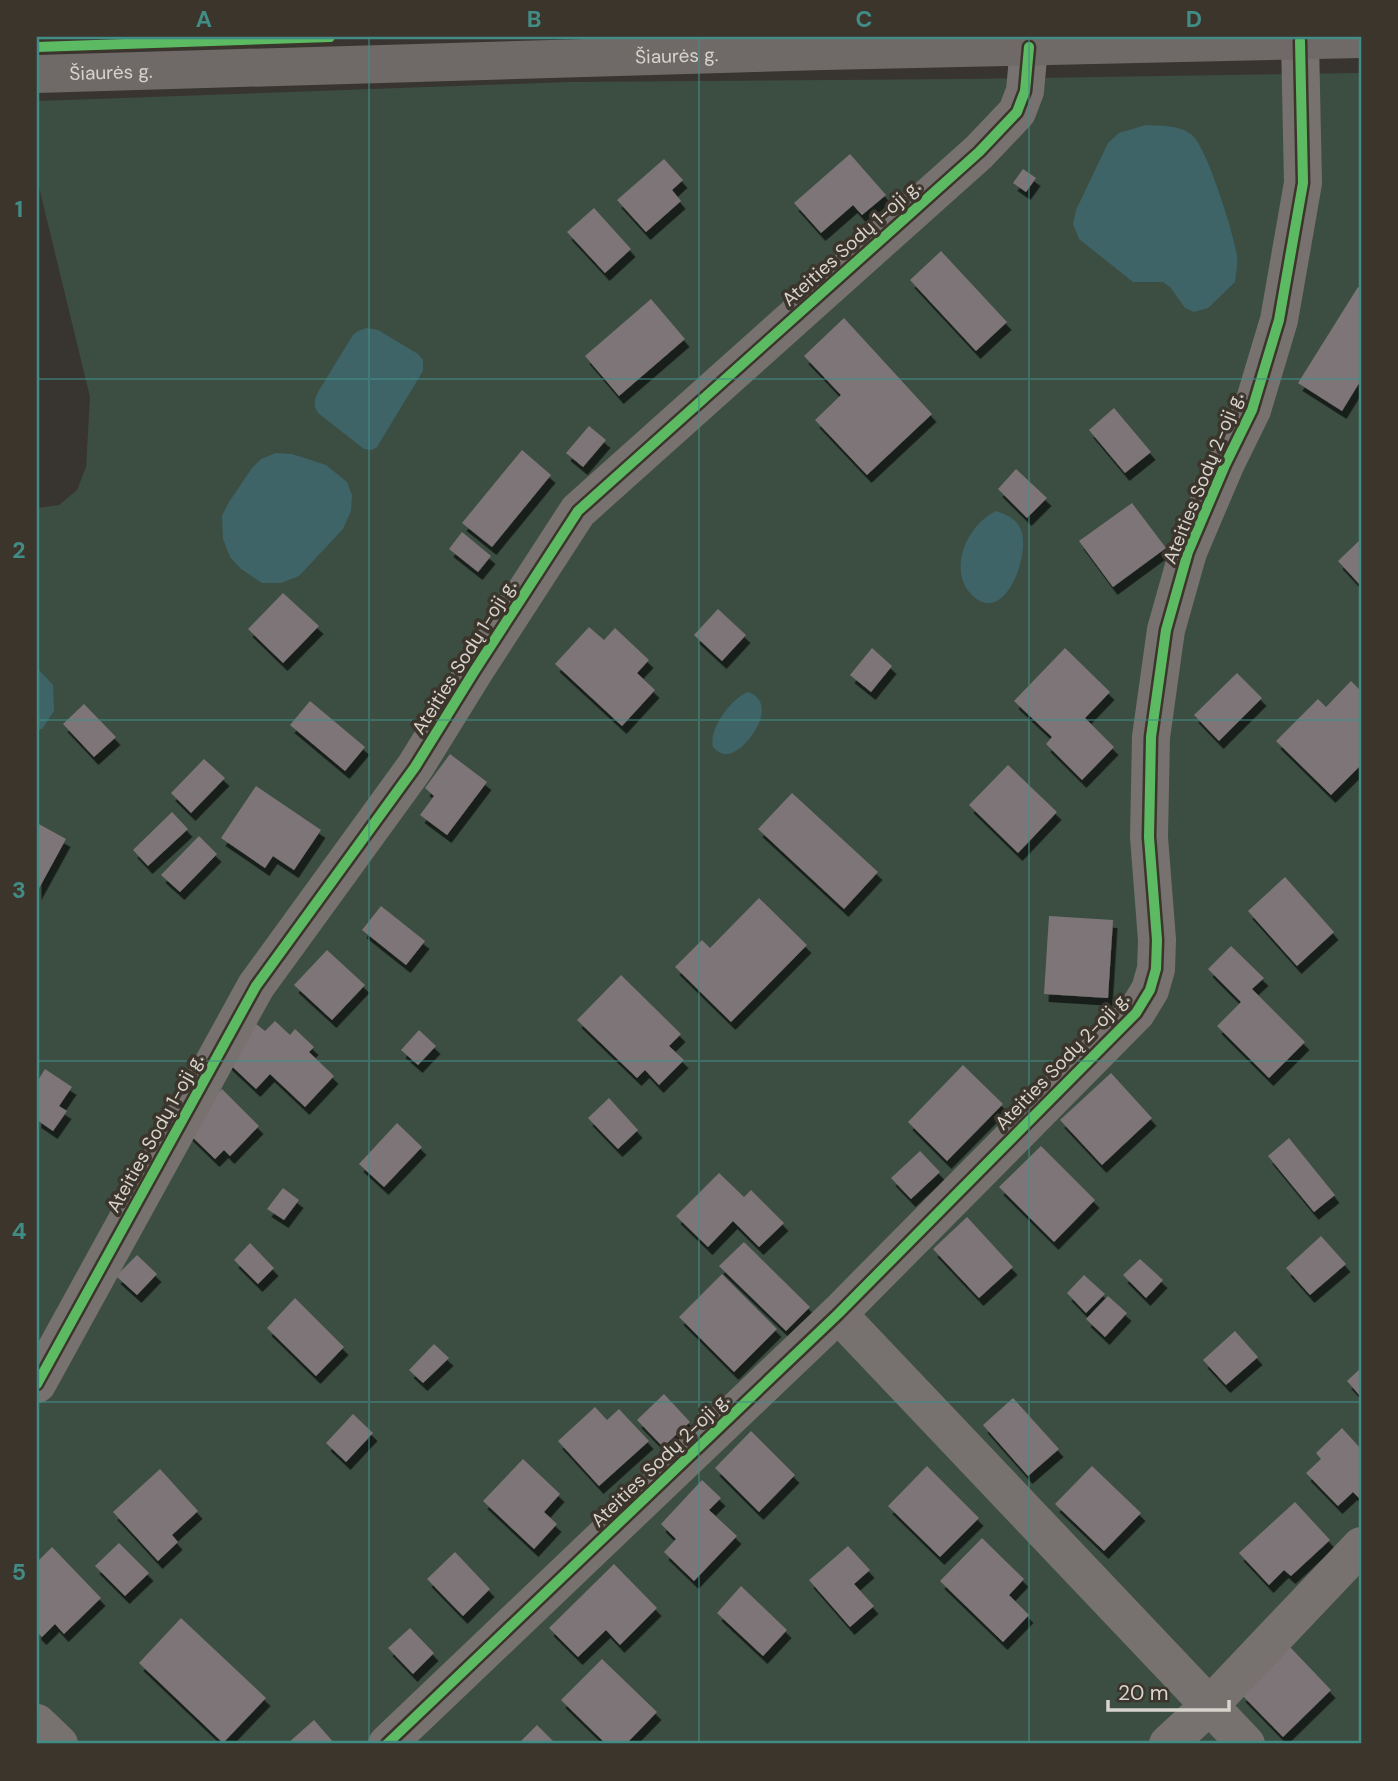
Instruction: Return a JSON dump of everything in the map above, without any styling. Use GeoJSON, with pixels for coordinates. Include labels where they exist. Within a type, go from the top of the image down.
{"type":"FeatureCollection","features":[{"type":"Feature","properties":{"kind":"main road","name":"Šiaurės g."},"geometry":{"type":"LineString","coordinates":[[37,74],[1361,39]]}},
{"type":"Feature","properties":{"kind":"street","name":"Ateities Sodų 2-oji g."},"geometry":{"type":"LineString","coordinates":[[387,1744],[838,1314],[1136,1013],[1150,990],[1156,969],[1157,950],[1149,837],[1151,737],[1166,630],[1188,552],[1225,465],[1252,411],[1279,320],[1303,183],[1288,40]]}},
{"type":"Feature","properties":{"kind":"street","name":"Ateities Sodų 1-oji g."},"geometry":{"type":"LineString","coordinates":[[37,1384],[256,986],[415,767],[578,511],[979,152],[1017,112],[1025,92],[1029,47]]}},
{"type":"Feature","properties":{"kind":"street"},"geometry":{"type":"LineString","coordinates":[[838,1314],[1246,1744]]}},
{"type":"Feature","properties":{"kind":"street"},"geometry":{"type":"LineString","coordinates":[[1168,1744],[1210,1705],[1361,1545]]}},
{"type":"Feature","properties":{"kind":"street"},"geometry":{"type":"LineString","coordinates":[[37,1723],[60,1744]]}},
{"type":"Feature","properties":{"kind":"green space"},"geometry":{"type":"Polygon","coordinates":[[[37,37],[296,37],[37,49],[37,37]]]}},
{"type":"Feature","properties":{"kind":"green space"},"geometry":{"type":"Polygon","coordinates":[[[1361,73],[1361,1744],[37,1744],[37,508],[59,505],[77,490],[86,467],[90,397],[37,179],[37,101],[568,82],[1361,73]]]}},
{"type":"Feature","properties":{"kind":"water"},"geometry":{"type":"Polygon","coordinates":[[[1146,125],[1177,128],[1193,136],[1206,158],[1219,193],[1235,244],[1237,268],[1235,282],[1208,308],[1194,312],[1185,308],[1171,288],[1163,282],[1133,282],[1079,239],[1073,224],[1076,210],[1108,143],[1119,133],[1146,125]]]}},
{"type":"Feature","properties":{"kind":"water"},"geometry":{"type":"Polygon","coordinates":[[[367,328],[378,330],[418,354],[423,360],[423,371],[377,447],[372,450],[364,449],[315,408],[318,392],[353,335],[367,328]]]}},
{"type":"Feature","properties":{"kind":"water"},"geometry":{"type":"Polygon","coordinates":[[[276,453],[292,454],[326,465],[347,482],[352,495],[351,511],[343,529],[299,576],[281,583],[262,583],[241,569],[230,557],[223,539],[222,516],[252,468],[261,459],[276,453]]]}},
{"type":"Feature","properties":{"kind":"water"},"geometry":{"type":"Polygon","coordinates":[[[996,511],[1011,518],[1019,526],[1023,542],[1022,556],[1012,585],[1003,596],[993,602],[982,602],[970,593],[964,583],[961,559],[977,526],[996,511]]]}},
{"type":"Feature","properties":{"kind":"water"},"geometry":{"type":"Polygon","coordinates":[[[37,668],[53,685],[54,711],[42,729],[37,730],[37,668]]]}},
{"type":"Feature","properties":{"kind":"water"},"geometry":{"type":"Polygon","coordinates":[[[748,692],[758,698],[762,707],[757,727],[751,737],[735,752],[721,753],[713,747],[714,732],[729,707],[748,692]]]}},
{"type":"Feature","properties":{"kind":"building"},"geometry":{"type":"Polygon","coordinates":[[[850,154],[886,195],[862,215],[853,205],[821,233],[794,203],[850,154]]]}},
{"type":"Feature","properties":{"kind":"building"},"geometry":{"type":"Polygon","coordinates":[[[664,159],[683,180],[672,190],[681,201],[646,232],[617,200],[664,159]]]}},
{"type":"Feature","properties":{"kind":"building"},"geometry":{"type":"Polygon","coordinates":[[[1023,169],[1036,178],[1026,192],[1013,183],[1023,169]]]}},
{"type":"Feature","properties":{"kind":"building"},"geometry":{"type":"Polygon","coordinates":[[[594,208],[631,249],[605,273],[567,232],[594,208]]]}},
{"type":"Feature","properties":{"kind":"building"},"geometry":{"type":"Polygon","coordinates":[[[941,251],[1007,322],[976,351],[910,280],[941,251]]]}},
{"type":"Feature","properties":{"kind":"building"},"geometry":{"type":"Polygon","coordinates":[[[1358,287],[1361,289],[1361,380],[1342,411],[1298,383],[1358,287]]]}},
{"type":"Feature","properties":{"kind":"building"},"geometry":{"type":"Polygon","coordinates":[[[651,299],[685,339],[619,396],[585,356],[651,299]]]}},
{"type":"Feature","properties":{"kind":"building"},"geometry":{"type":"Polygon","coordinates":[[[844,318],[932,414],[867,475],[815,420],[841,395],[804,356],[844,318]]]}},
{"type":"Feature","properties":{"kind":"building"},"geometry":{"type":"Polygon","coordinates":[[[1114,408],[1151,452],[1125,473],[1089,430],[1114,408]]]}},
{"type":"Feature","properties":{"kind":"building"},"geometry":{"type":"Polygon","coordinates":[[[589,426],[606,440],[583,467],[566,453],[589,426]]]}},
{"type":"Feature","properties":{"kind":"building"},"geometry":{"type":"Polygon","coordinates":[[[522,450],[551,475],[492,547],[462,523],[522,450]]]}},
{"type":"Feature","properties":{"kind":"building"},"geometry":{"type":"Polygon","coordinates":[[[1016,469],[1047,498],[1027,518],[998,489],[1016,469]]]}},
{"type":"Feature","properties":{"kind":"building"},"geometry":{"type":"Polygon","coordinates":[[[1132,503],[1166,548],[1113,587],[1079,541],[1132,503]]]}},
{"type":"Feature","properties":{"kind":"building"},"geometry":{"type":"Polygon","coordinates":[[[462,532],[491,556],[478,572],[449,549],[462,532]]]}},
{"type":"Feature","properties":{"kind":"building"},"geometry":{"type":"Polygon","coordinates":[[[1361,539],[1361,586],[1338,561],[1361,539]]]}},
{"type":"Feature","properties":{"kind":"building"},"geometry":{"type":"Polygon","coordinates":[[[283,593],[319,626],[283,663],[248,629],[283,593]]]}},
{"type":"Feature","properties":{"kind":"building"},"geometry":{"type":"Polygon","coordinates":[[[718,609],[746,635],[722,661],[694,635],[718,609]]]}},
{"type":"Feature","properties":{"kind":"building"},"geometry":{"type":"Polygon","coordinates":[[[589,627],[604,640],[615,628],[649,660],[637,673],[655,690],[622,726],[555,664],[589,627]]]}},
{"type":"Feature","properties":{"kind":"building"},"geometry":{"type":"Polygon","coordinates":[[[872,648],[892,666],[871,692],[850,675],[872,648]]]}},
{"type":"Feature","properties":{"kind":"building"},"geometry":{"type":"Polygon","coordinates":[[[1065,648],[1110,692],[1085,718],[1114,747],[1082,780],[1046,744],[1052,737],[1014,701],[1065,648]]]}},
{"type":"Feature","properties":{"kind":"building"},"geometry":{"type":"Polygon","coordinates":[[[1237,673],[1262,698],[1219,741],[1194,715],[1237,673]]]}},
{"type":"Feature","properties":{"kind":"building"},"geometry":{"type":"Polygon","coordinates":[[[1351,681],[1361,691],[1361,765],[1331,795],[1276,741],[1318,699],[1326,707],[1351,681]]]}},
{"type":"Feature","properties":{"kind":"building"},"geometry":{"type":"Polygon","coordinates":[[[310,701],[365,747],[345,771],[290,725],[310,701]]]}},
{"type":"Feature","properties":{"kind":"building"},"geometry":{"type":"Polygon","coordinates":[[[84,704],[116,737],[94,757],[63,724],[84,704]]]}},
{"type":"Feature","properties":{"kind":"building"},"geometry":{"type":"Polygon","coordinates":[[[450,754],[487,782],[447,835],[420,815],[434,796],[425,788],[450,754]]]}},
{"type":"Feature","properties":{"kind":"building"},"geometry":{"type":"Polygon","coordinates":[[[204,759],[225,778],[191,813],[171,793],[204,759]]]}},
{"type":"Feature","properties":{"kind":"building"},"geometry":{"type":"Polygon","coordinates":[[[1008,765],[1057,812],[1018,853],[969,805],[1008,765]]]}},
{"type":"Feature","properties":{"kind":"building"},"geometry":{"type":"Polygon","coordinates":[[[256,786],[321,830],[294,870],[273,856],[265,868],[221,838],[256,786]]]}},
{"type":"Feature","properties":{"kind":"building"},"geometry":{"type":"Polygon","coordinates":[[[792,793],[878,872],[844,909],[758,829],[792,793]]]}},
{"type":"Feature","properties":{"kind":"building"},"geometry":{"type":"Polygon","coordinates":[[[172,812],[188,829],[148,866],[133,850],[172,812]]]}},
{"type":"Feature","properties":{"kind":"building"},"geometry":{"type":"Polygon","coordinates":[[[37,823],[66,839],[37,892],[37,823]]]}},
{"type":"Feature","properties":{"kind":"building"},"geometry":{"type":"Polygon","coordinates":[[[199,836],[217,854],[180,892],[161,875],[199,836]]]}},
{"type":"Feature","properties":{"kind":"building"},"geometry":{"type":"Polygon","coordinates":[[[1285,877],[1334,932],[1297,966],[1248,911],[1285,877]]]}},
{"type":"Feature","properties":{"kind":"building"},"geometry":{"type":"Polygon","coordinates":[[[759,898],[807,945],[731,1022],[675,967],[702,940],[710,948],[759,898]]]}},
{"type":"Feature","properties":{"kind":"building"},"geometry":{"type":"Polygon","coordinates":[[[381,906],[425,941],[406,965],[362,930],[381,906]]]}},
{"type":"Feature","properties":{"kind":"building"},"geometry":{"type":"Polygon","coordinates":[[[1049,916],[1113,920],[1108,998],[1044,994],[1049,916]]]}},
{"type":"Feature","properties":{"kind":"building"},"geometry":{"type":"Polygon","coordinates":[[[1231,946],[1264,978],[1252,989],[1305,1042],[1269,1078],[1217,1026],[1241,1002],[1208,969],[1231,946]]]}},
{"type":"Feature","properties":{"kind":"building"},"geometry":{"type":"Polygon","coordinates":[[[327,950],[365,985],[332,1020],[294,985],[327,950]]]}},
{"type":"Feature","properties":{"kind":"building"},"geometry":{"type":"Polygon","coordinates":[[[621,975],[681,1034],[669,1046],[684,1060],[659,1085],[645,1070],[637,1078],[577,1020],[621,975]]]}},
{"type":"Feature","properties":{"kind":"building"},"geometry":{"type":"Polygon","coordinates":[[[275,1021],[290,1035],[295,1029],[314,1047],[309,1052],[334,1076],[305,1107],[270,1074],[256,1089],[223,1058],[255,1023],[265,1031],[275,1021]]]}},
{"type":"Feature","properties":{"kind":"building"},"geometry":{"type":"Polygon","coordinates":[[[419,1030],[436,1046],[418,1065],[401,1050],[419,1030]]]}},
{"type":"Feature","properties":{"kind":"building"},"geometry":{"type":"Polygon","coordinates":[[[963,1065],[1003,1104],[947,1161],[908,1122],[963,1065]]]}},
{"type":"Feature","properties":{"kind":"building"},"geometry":{"type":"Polygon","coordinates":[[[45,1069],[72,1087],[59,1106],[67,1111],[53,1131],[37,1120],[37,1082],[45,1069]]]}},
{"type":"Feature","properties":{"kind":"building"},"geometry":{"type":"Polygon","coordinates":[[[1111,1073],[1152,1118],[1102,1165],[1060,1120],[1111,1073]]]}},
{"type":"Feature","properties":{"kind":"building"},"geometry":{"type":"Polygon","coordinates":[[[222,1089],[259,1126],[230,1156],[224,1150],[215,1159],[183,1128],[222,1089]]]}},
{"type":"Feature","properties":{"kind":"building"},"geometry":{"type":"Polygon","coordinates":[[[609,1098],[638,1130],[618,1149],[588,1118],[609,1098]]]}},
{"type":"Feature","properties":{"kind":"building"},"geometry":{"type":"Polygon","coordinates":[[[397,1123],[422,1147],[384,1187],[359,1164],[397,1123]]]}},
{"type":"Feature","properties":{"kind":"building"},"geometry":{"type":"Polygon","coordinates":[[[1289,1138],[1335,1195],[1314,1212],[1268,1156],[1289,1138]]]}},
{"type":"Feature","properties":{"kind":"building"},"geometry":{"type":"Polygon","coordinates":[[[1041,1146],[1095,1200],[1054,1242],[999,1187],[1041,1146]]]}},
{"type":"Feature","properties":{"kind":"building"},"geometry":{"type":"Polygon","coordinates":[[[920,1151],[940,1172],[911,1199],[891,1178],[920,1151]]]}},
{"type":"Feature","properties":{"kind":"building"},"geometry":{"type":"Polygon","coordinates":[[[719,1173],[744,1197],[751,1190],[784,1223],[759,1247],[733,1221],[708,1247],[676,1216],[719,1173]]]}},
{"type":"Feature","properties":{"kind":"building"},"geometry":{"type":"Polygon","coordinates":[[[283,1188],[299,1200],[284,1220],[267,1209],[283,1188]]]}},
{"type":"Feature","properties":{"kind":"building"},"geometry":{"type":"Polygon","coordinates":[[[967,1217],[1013,1267],[979,1298],[933,1249],[967,1217]]]}},
{"type":"Feature","properties":{"kind":"building"},"geometry":{"type":"Polygon","coordinates":[[[1321,1236],[1346,1264],[1310,1295],[1286,1268],[1321,1236]]]}},
{"type":"Feature","properties":{"kind":"building"},"geometry":{"type":"Polygon","coordinates":[[[744,1242],[810,1307],[786,1331],[719,1266],[744,1242]]]}},
{"type":"Feature","properties":{"kind":"building"},"geometry":{"type":"Polygon","coordinates":[[[250,1243],[274,1268],[258,1284],[234,1260],[250,1243]]]}},
{"type":"Feature","properties":{"kind":"building"},"geometry":{"type":"Polygon","coordinates":[[[137,1255],[157,1274],[137,1295],[116,1276],[137,1255]]]}},
{"type":"Feature","properties":{"kind":"building"},"geometry":{"type":"Polygon","coordinates":[[[1140,1259],[1163,1280],[1146,1298],[1123,1275],[1140,1259]]]}},
{"type":"Feature","properties":{"kind":"building"},"geometry":{"type":"Polygon","coordinates":[[[722,1274],[777,1329],[734,1372],[679,1317],[722,1274]]]}},
{"type":"Feature","properties":{"kind":"building"},"geometry":{"type":"Polygon","coordinates":[[[1084,1275],[1105,1294],[1086,1313],[1067,1293],[1084,1275]]]}},
{"type":"Feature","properties":{"kind":"building"},"geometry":{"type":"Polygon","coordinates":[[[1108,1296],[1127,1313],[1105,1337],[1086,1319],[1108,1296]]]}},
{"type":"Feature","properties":{"kind":"building"},"geometry":{"type":"Polygon","coordinates":[[[295,1298],[344,1347],[316,1376],[267,1328],[295,1298]]]}},
{"type":"Feature","properties":{"kind":"building"},"geometry":{"type":"Polygon","coordinates":[[[1235,1331],[1258,1357],[1226,1385],[1203,1360],[1235,1331]]]}},
{"type":"Feature","properties":{"kind":"building"},"geometry":{"type":"Polygon","coordinates":[[[434,1344],[449,1358],[423,1383],[409,1370],[434,1344]]]}},
{"type":"Feature","properties":{"kind":"building"},"geometry":{"type":"Polygon","coordinates":[[[1361,1368],[1361,1397],[1347,1381],[1361,1368]]]}},
{"type":"Feature","properties":{"kind":"building"},"geometry":{"type":"Polygon","coordinates":[[[664,1394],[690,1422],[663,1447],[637,1420],[664,1394]]]}},
{"type":"Feature","properties":{"kind":"building"},"geometry":{"type":"Polygon","coordinates":[[[1013,1398],[1059,1449],[1028,1476],[983,1425],[1013,1398]]]}},
{"type":"Feature","properties":{"kind":"building"},"geometry":{"type":"Polygon","coordinates":[[[595,1407],[607,1420],[619,1409],[649,1441],[599,1486],[558,1441],[595,1407]]]}},
{"type":"Feature","properties":{"kind":"building"},"geometry":{"type":"Polygon","coordinates":[[[353,1414],[373,1433],[346,1462],[326,1443],[353,1414]]]}},
{"type":"Feature","properties":{"kind":"building"},"geometry":{"type":"Polygon","coordinates":[[[1342,1428],[1361,1449],[1361,1500],[1353,1492],[1338,1506],[1306,1473],[1321,1459],[1316,1453],[1342,1428]]]}},
{"type":"Feature","properties":{"kind":"building"},"geometry":{"type":"Polygon","coordinates":[[[751,1431],[795,1475],[759,1512],[715,1468],[751,1431]]]}},
{"type":"Feature","properties":{"kind":"building"},"geometry":{"type":"Polygon","coordinates":[[[523,1459],[560,1494],[544,1512],[557,1524],[534,1549],[483,1501],[523,1459]]]}},
{"type":"Feature","properties":{"kind":"building"},"geometry":{"type":"Polygon","coordinates":[[[927,1466],[979,1518],[940,1557],[888,1506],[927,1466]]]}},
{"type":"Feature","properties":{"kind":"building"},"geometry":{"type":"Polygon","coordinates":[[[1092,1466],[1141,1513],[1104,1551],[1055,1504],[1092,1466]]]}},
{"type":"Feature","properties":{"kind":"building"},"geometry":{"type":"Polygon","coordinates":[[[160,1469],[198,1511],[172,1535],[178,1542],[158,1561],[113,1512],[160,1469]]]}},
{"type":"Feature","properties":{"kind":"building"},"geometry":{"type":"Polygon","coordinates":[[[702,1480],[721,1498],[709,1510],[737,1536],[694,1581],[664,1552],[676,1539],[661,1524],[702,1480]]]}},
{"type":"Feature","properties":{"kind":"building"},"geometry":{"type":"Polygon","coordinates":[[[1295,1502],[1330,1540],[1291,1576],[1284,1570],[1269,1585],[1239,1553],[1295,1502]]]}},
{"type":"Feature","properties":{"kind":"building"},"geometry":{"type":"Polygon","coordinates":[[[982,1538],[1024,1579],[1009,1595],[1029,1615],[1003,1642],[940,1581],[982,1538]]]}},
{"type":"Feature","properties":{"kind":"building"},"geometry":{"type":"Polygon","coordinates":[[[119,1543],[149,1573],[125,1596],[95,1566],[119,1543]]]}},
{"type":"Feature","properties":{"kind":"building"},"geometry":{"type":"Polygon","coordinates":[[[848,1546],[870,1570],[854,1584],[874,1606],[850,1627],[809,1580],[848,1546]]]}},
{"type":"Feature","properties":{"kind":"building"},"geometry":{"type":"Polygon","coordinates":[[[52,1547],[101,1598],[64,1634],[55,1624],[42,1637],[37,1632],[37,1562],[52,1547]]]}},
{"type":"Feature","properties":{"kind":"building"},"geometry":{"type":"Polygon","coordinates":[[[455,1552],[490,1589],[463,1616],[427,1579],[455,1552]]]}},
{"type":"Feature","properties":{"kind":"building"},"geometry":{"type":"Polygon","coordinates":[[[614,1564],[657,1608],[620,1645],[606,1630],[578,1657],[549,1628],[614,1564]]]}},
{"type":"Feature","properties":{"kind":"building"},"geometry":{"type":"Polygon","coordinates":[[[741,1586],[787,1630],[763,1656],[717,1613],[741,1586]]]}},
{"type":"Feature","properties":{"kind":"building"},"geometry":{"type":"Polygon","coordinates":[[[181,1618],[266,1698],[223,1743],[139,1663],[181,1618]]]}},
{"type":"Feature","properties":{"kind":"building"},"geometry":{"type":"Polygon","coordinates":[[[410,1628],[434,1653],[413,1674],[388,1648],[410,1628]]]}},
{"type":"Feature","properties":{"kind":"building"},"geometry":{"type":"Polygon","coordinates":[[[1290,1647],[1331,1690],[1283,1737],[1241,1694],[1290,1647]]]}},
{"type":"Feature","properties":{"kind":"building"},"geometry":{"type":"Polygon","coordinates":[[[602,1659],[657,1712],[626,1744],[606,1744],[561,1700],[602,1659]]]}},
{"type":"Feature","properties":{"kind":"building"},"geometry":{"type":"Polygon","coordinates":[[[314,1720],[335,1744],[287,1744],[314,1720]]]}},
{"type":"Feature","properties":{"kind":"building"},"geometry":{"type":"Polygon","coordinates":[[[537,1725],[556,1744],[518,1744],[537,1725]]]}},
{"type":"Feature","properties":{"kind":"cycle path"},"geometry":{"type":"LineString","coordinates":[[37,47],[330,37]]}},
{"type":"Feature","properties":{"kind":"cycle path"},"geometry":{"type":"LineString","coordinates":[[387,1744],[838,1314],[1136,1013],[1150,990],[1156,969],[1157,940],[1149,837],[1151,737],[1166,630],[1188,552],[1252,410],[1279,320],[1303,183],[1300,41]]}},
{"type":"Feature","properties":{"kind":"cycle path"},"geometry":{"type":"LineString","coordinates":[[37,1384],[256,986],[415,767],[578,511],[979,152],[1017,112],[1025,91],[1029,47]]}}]}
